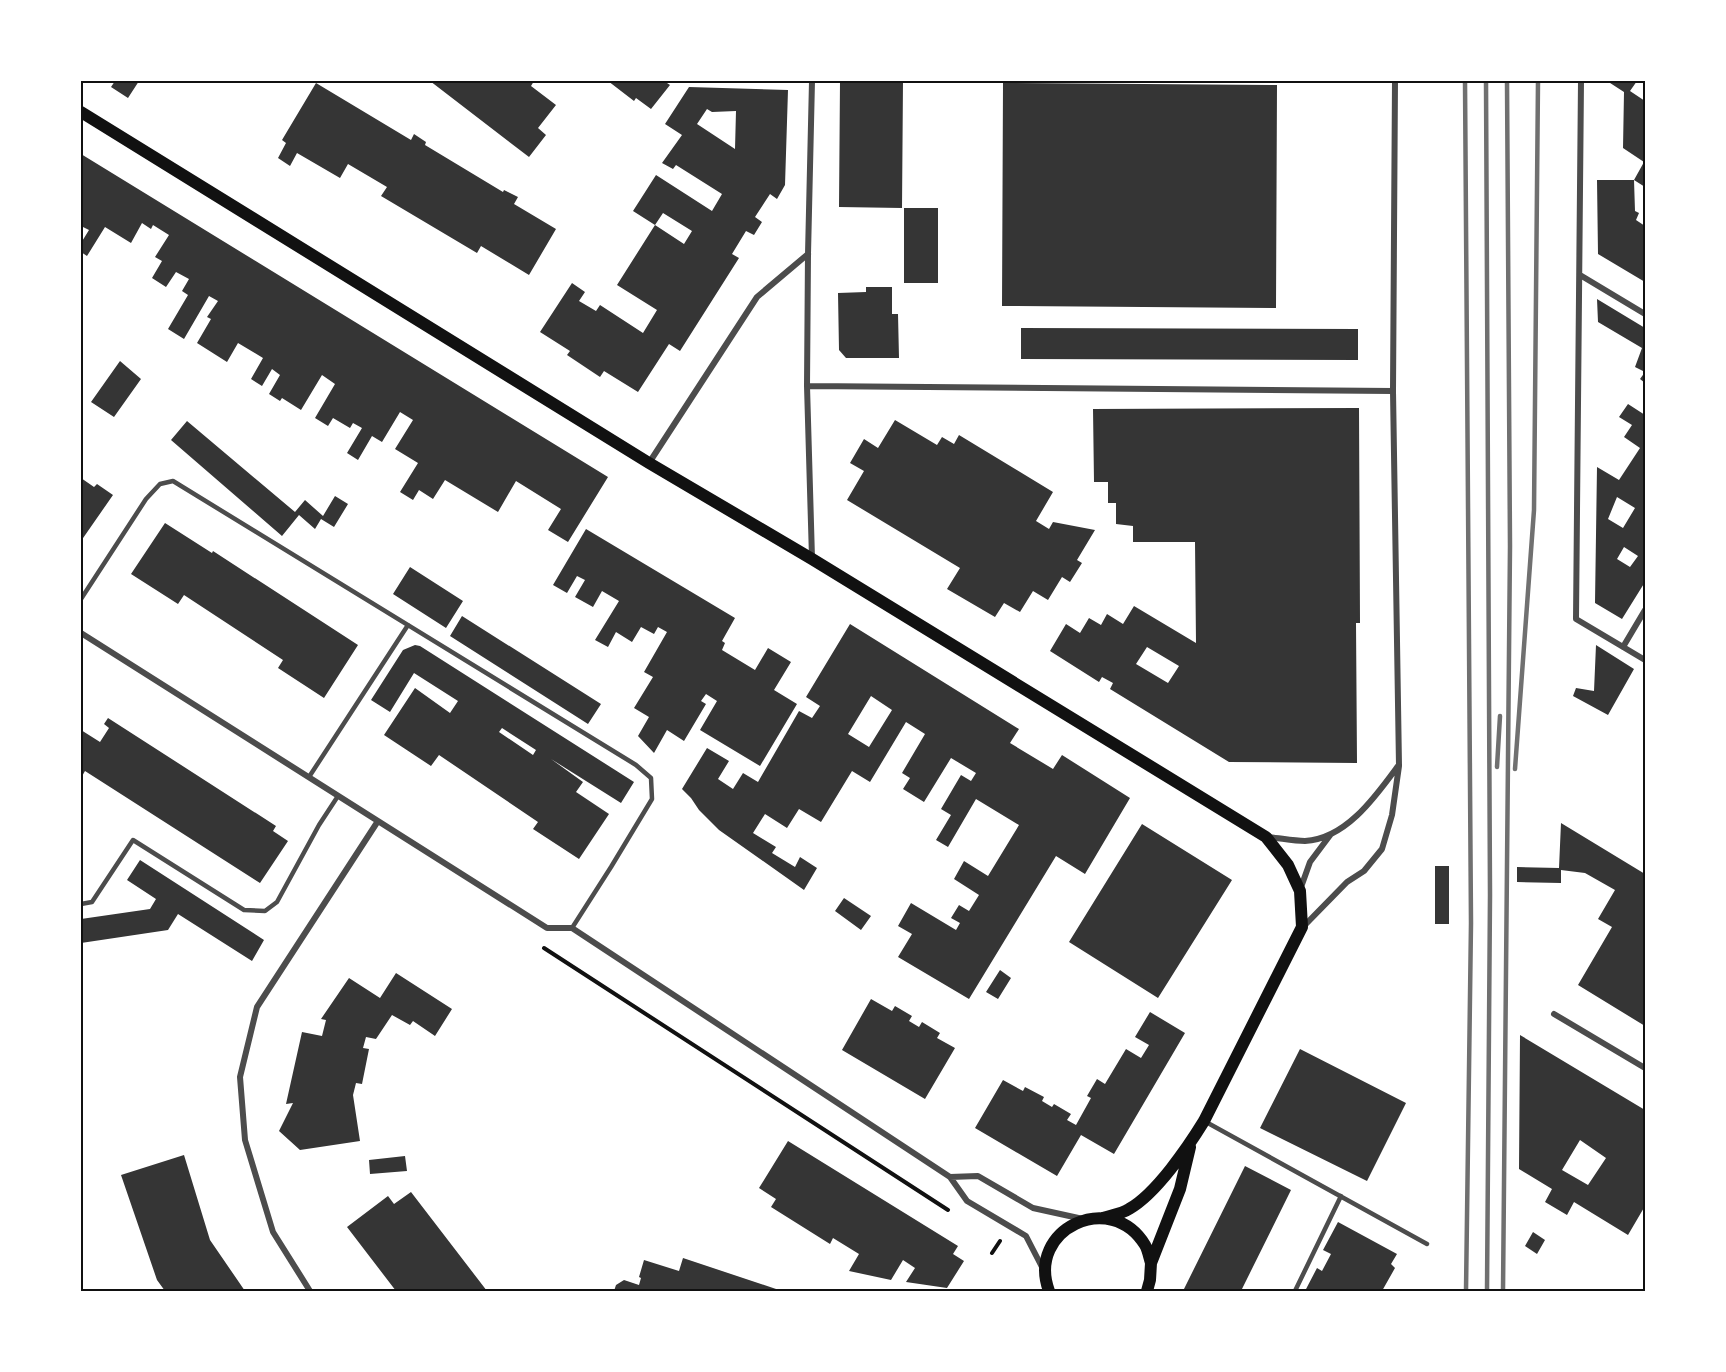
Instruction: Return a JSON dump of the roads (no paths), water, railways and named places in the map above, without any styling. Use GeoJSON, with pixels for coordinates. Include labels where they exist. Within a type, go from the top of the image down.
{"type":"FeatureCollection","features":[{"type":"Feature","properties":{"kind":"main road"},"geometry":{"type":"LineString","coordinates":[[81,112],[648,463],[812,559],[1266,837],[1288,865],[1300,891],[1302,927],[1191,1143],[1162,1178],[1130,1209],[1103,1218],[1085,1219],[1068,1226],[1056,1239],[1047,1255],[1045,1272],[1048,1290]]}},
{"type":"Feature","properties":{"kind":"main road"},"geometry":{"type":"LineString","coordinates":[[1147,1291],[1151,1263],[1180,1189],[1191,1143]]}},
{"type":"Feature","properties":{"kind":"main road"},"geometry":{"type":"LineString","coordinates":[[1103,1218],[1120,1222],[1134,1232],[1146,1246],[1151,1263]]}},
{"type":"Feature","properties":{"kind":"street"},"geometry":{"type":"LineString","coordinates":[[812,81],[807,386],[812,559]]}},
{"type":"Feature","properties":{"kind":"street"},"geometry":{"type":"LineString","coordinates":[[1302,927],[1340,888],[1364,870],[1382,849],[1392,815],[1399,766],[1393,391],[1395,81]]}},
{"type":"Feature","properties":{"kind":"street"},"geometry":{"type":"LineString","coordinates":[[1581,81],[1576,619],[1645,660]]}},
{"type":"Feature","properties":{"kind":"street"},"geometry":{"type":"LineString","coordinates":[[648,463],[758,297],[808,254]]}},
{"type":"Feature","properties":{"kind":"street"},"geometry":{"type":"LineString","coordinates":[[1580,275],[1645,314]]}},
{"type":"Feature","properties":{"kind":"street"},"geometry":{"type":"LineString","coordinates":[[807,386],[1393,391]]}},
{"type":"Feature","properties":{"kind":"street"},"geometry":{"type":"LineString","coordinates":[[1623,647],[1645,610]]}},
{"type":"Feature","properties":{"kind":"street"},"geometry":{"type":"LineString","coordinates":[[81,633],[547,928],[572,928],[950,1177],[968,1201],[1026,1236],[1045,1272]]}},
{"type":"Feature","properties":{"kind":"street"},"geometry":{"type":"LineString","coordinates":[[1300,891],[1310,862],[1332,834],[1356,816],[1377,795],[1399,766]]}},
{"type":"Feature","properties":{"kind":"street"},"geometry":{"type":"LineString","coordinates":[[310,1291],[273,1232],[245,1140],[240,1077],[257,1007],[378,821]]}},
{"type":"Feature","properties":{"kind":"street"},"geometry":{"type":"LineString","coordinates":[[1266,837],[1306,841],[1332,834]]}},
{"type":"Feature","properties":{"kind":"street"},"geometry":{"type":"LineString","coordinates":[[1554,1014],[1645,1068]]}},
{"type":"Feature","properties":{"kind":"street"},"geometry":{"type":"LineString","coordinates":[[950,1177],[978,1176],[1033,1208],[1085,1219]]}},
{"type":"Feature","properties":{"kind":"lane"},"geometry":{"type":"LineString","coordinates":[[81,599],[146,499],[160,484],[173,481],[636,765],[651,778],[652,799],[572,928]]}},
{"type":"Feature","properties":{"kind":"lane"},"geometry":{"type":"LineString","coordinates":[[309,777],[408,625]]}},
{"type":"Feature","properties":{"kind":"lane"},"geometry":{"type":"LineString","coordinates":[[81,904],[92,902],[133,840],[244,910],[265,911],[277,902],[319,825],[338,796]]}},
{"type":"Feature","properties":{"kind":"lane"},"geometry":{"type":"LineString","coordinates":[[1204,1121],[1427,1244]]}},
{"type":"Feature","properties":{"kind":"lane"},"geometry":{"type":"LineString","coordinates":[[1295,1291],[1341,1196]]}},
{"type":"Feature","properties":{"kind":"railway"},"geometry":{"type":"LineString","coordinates":[[1465,81],[1471,923],[1466,1291]]}},
{"type":"Feature","properties":{"kind":"railway"},"geometry":{"type":"LineString","coordinates":[[1486,81],[1490,895],[1487,1291]]}},
{"type":"Feature","properties":{"kind":"railway"},"geometry":{"type":"LineString","coordinates":[[1503,1291],[1510,546],[1507,81]]}},
{"type":"Feature","properties":{"kind":"railway"},"geometry":{"type":"LineString","coordinates":[[1515,769],[1534,510],[1538,81]]}},
{"type":"Feature","properties":{"kind":"railway"},"geometry":{"type":"LineString","coordinates":[[1497,767],[1500,716]]}}]}
